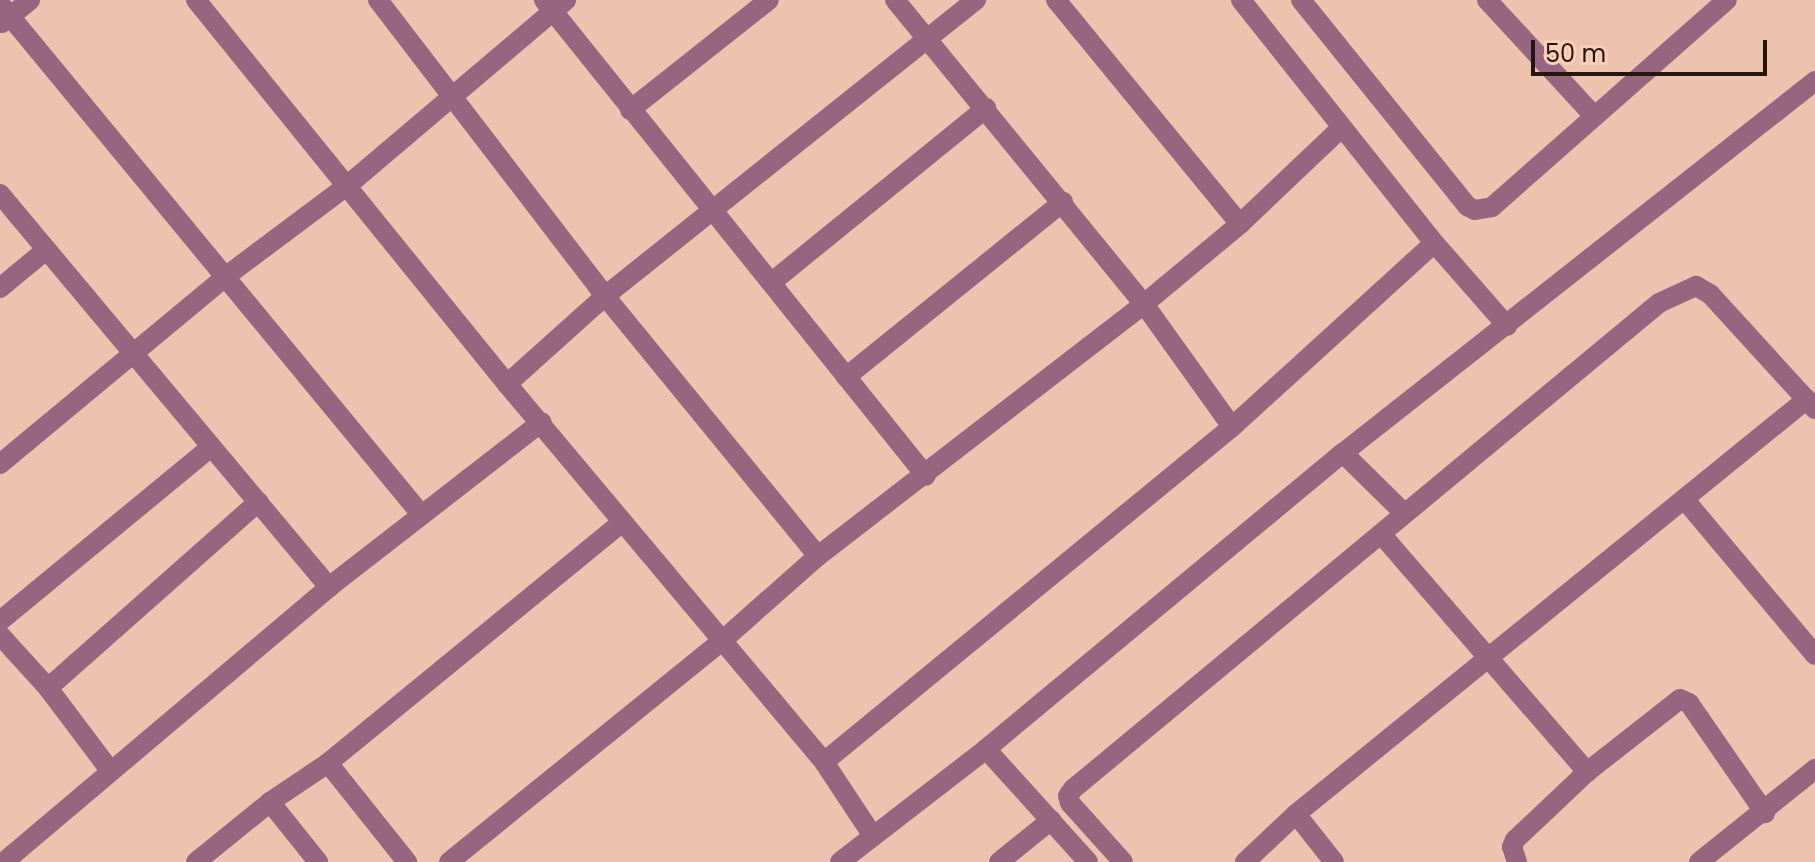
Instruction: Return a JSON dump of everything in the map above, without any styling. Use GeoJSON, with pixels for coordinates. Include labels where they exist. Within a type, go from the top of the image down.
{"type":"FeatureCollection","features":[{"type":"Feature","properties":{"kind":"street"},"geometry":{"type":"LineString","coordinates":[[30,0],[3,15],[420,513]]}},
{"type":"Feature","properties":{"kind":"street"},"geometry":{"type":"LineString","coordinates":[[196,0],[507,384],[542,422],[824,762],[873,836]]}},
{"type":"Feature","properties":{"kind":"street"},"geometry":{"type":"LineString","coordinates":[[378,0],[605,296],[818,556]]}},
{"type":"Feature","properties":{"kind":"street"},"geometry":{"type":"LineString","coordinates":[[630,110],[769,0]]}},
{"type":"Feature","properties":{"kind":"street"},"geometry":{"type":"LineString","coordinates":[[895,0],[1144,304],[1232,427]]}},
{"type":"Feature","properties":{"kind":"street"},"geometry":{"type":"LineString","coordinates":[[507,384],[605,296],[976,0]]}},
{"type":"Feature","properties":{"kind":"street"},"geometry":{"type":"LineString","coordinates":[[1056,0],[1240,224]]}},
{"type":"Feature","properties":{"kind":"street"},"geometry":{"type":"LineString","coordinates":[[1241,0],[1434,243],[1507,326]]}},
{"type":"Feature","properties":{"kind":"street"},"geometry":{"type":"LineString","coordinates":[[1301,0],[1467,206],[1475,210],[1492,207],[1727,0]]}},
{"type":"Feature","properties":{"kind":"street"},"geometry":{"type":"LineString","coordinates":[[1488,0],[1593,115]]}},
{"type":"Feature","properties":{"kind":"street"},"geometry":{"type":"LineString","coordinates":[[0,464],[225,277],[348,185],[554,4],[630,110],[926,476]]}},
{"type":"Feature","properties":{"kind":"street"},"geometry":{"type":"LineString","coordinates":[[840,862],[986,749],[1343,453],[1815,81]]}},
{"type":"Feature","properties":{"kind":"street"},"geometry":{"type":"LineString","coordinates":[[772,282],[986,108]]}},
{"type":"Feature","properties":{"kind":"street"},"geometry":{"type":"LineString","coordinates":[[449,862],[723,640],[818,556],[926,476],[1144,304],[1240,224],[1341,128]]}},
{"type":"Feature","properties":{"kind":"street"},"geometry":{"type":"LineString","coordinates":[[0,194],[329,587]]}},
{"type":"Feature","properties":{"kind":"street"},"geometry":{"type":"LineString","coordinates":[[846,377],[1063,202]]}},
{"type":"Feature","properties":{"kind":"street"},"geometry":{"type":"LineString","coordinates":[[824,762],[1232,427],[1434,243]]}},
{"type":"Feature","properties":{"kind":"street"},"geometry":{"type":"LineString","coordinates":[[0,288],[46,250]]}},
{"type":"Feature","properties":{"kind":"street"},"geometry":{"type":"LineString","coordinates":[[1123,862],[1070,803],[1068,796],[1073,789],[1381,534],[1403,512],[1659,303],[1696,286],[1710,294],[1811,404],[1486,659],[1296,814],[1245,862]]}},
{"type":"Feature","properties":{"kind":"street"},"geometry":{"type":"LineString","coordinates":[[4,856],[420,513],[542,422]]}},
{"type":"Feature","properties":{"kind":"street"},"geometry":{"type":"LineString","coordinates":[[0,621],[211,447]]}},
{"type":"Feature","properties":{"kind":"street"},"geometry":{"type":"LineString","coordinates":[[1343,453],[1403,512]]}},
{"type":"Feature","properties":{"kind":"street"},"geometry":{"type":"LineString","coordinates":[[1685,500],[1815,655]]}},
{"type":"Feature","properties":{"kind":"street"},"geometry":{"type":"LineString","coordinates":[[48,688],[258,502]]}},
{"type":"Feature","properties":{"kind":"street"},"geometry":{"type":"LineString","coordinates":[[196,862],[270,802],[328,763],[622,522]]}},
{"type":"Feature","properties":{"kind":"street"},"geometry":{"type":"LineString","coordinates":[[1381,534],[1486,659],[1587,772]]}},
{"type":"Feature","properties":{"kind":"street"},"geometry":{"type":"LineString","coordinates":[[0,635],[48,688],[109,769]]}},
{"type":"Feature","properties":{"kind":"street"},"geometry":{"type":"LineString","coordinates":[[1517,862],[1513,857],[1515,840],[1587,772],[1673,701],[1685,699],[1765,813]]}},
{"type":"Feature","properties":{"kind":"street"},"geometry":{"type":"LineString","coordinates":[[986,749],[1088,862]]}},
{"type":"Feature","properties":{"kind":"street"},"geometry":{"type":"LineString","coordinates":[[328,763],[407,862]]}},
{"type":"Feature","properties":{"kind":"street"},"geometry":{"type":"LineString","coordinates":[[1699,862],[1765,813],[1815,769]]}},
{"type":"Feature","properties":{"kind":"street"},"geometry":{"type":"LineString","coordinates":[[270,802],[318,862]]}},
{"type":"Feature","properties":{"kind":"street"},"geometry":{"type":"LineString","coordinates":[[1296,814],[1334,862]]}},
{"type":"Feature","properties":{"kind":"street"},"geometry":{"type":"LineString","coordinates":[[999,862],[1051,820]]}}]}
